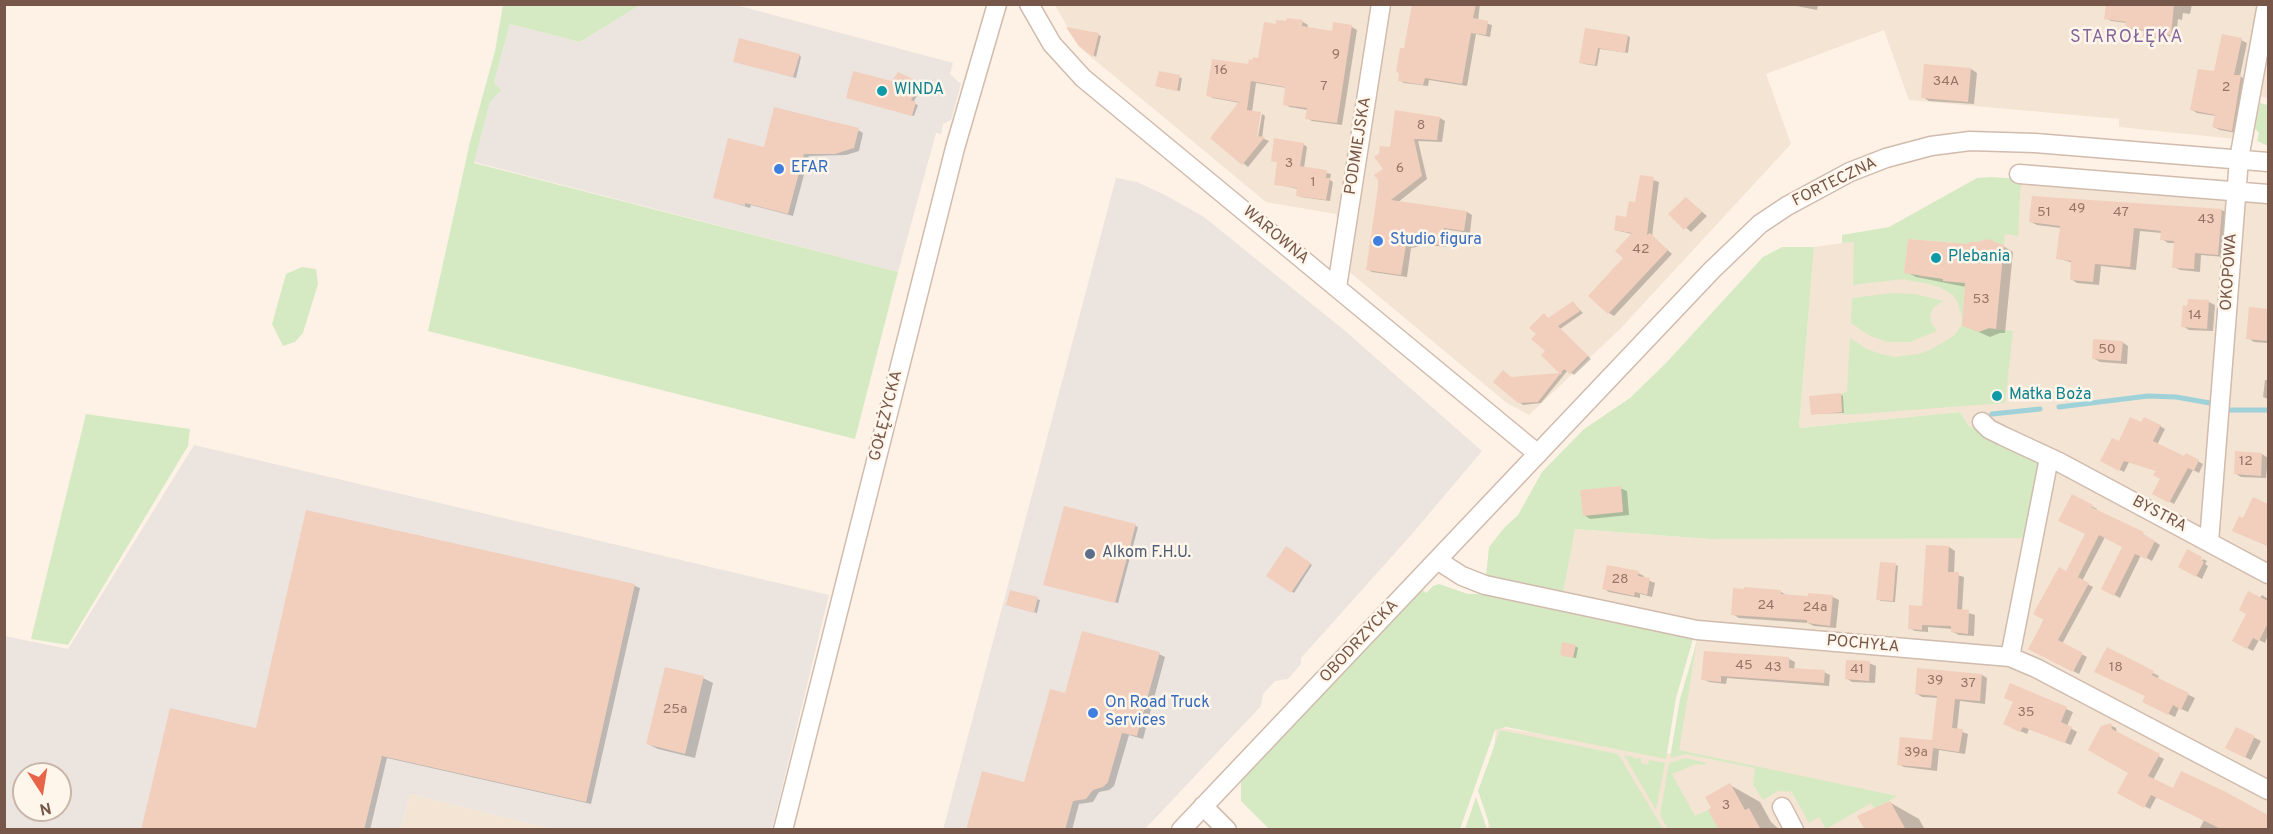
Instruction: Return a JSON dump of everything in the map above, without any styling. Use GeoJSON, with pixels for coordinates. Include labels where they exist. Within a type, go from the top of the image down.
{"type":"FeatureCollection","features":[{"type":"Feature","properties":{"kind":"street","name":"GOŁĘŻYCKA"},"geometry":{"type":"LineString","coordinates":[[783,830],[955,148],[997,4]]}},
{"type":"Feature","properties":{"kind":"street","name":"WAROWNA"},"geometry":{"type":"LineString","coordinates":[[1029,4],[1052,44],[1083,78],[1538,454]]}},
{"type":"Feature","properties":{"kind":"street","name":"PODMIEJSKA"},"geometry":{"type":"LineString","coordinates":[[1337,287],[1381,4]]}},
{"type":"Feature","properties":{"kind":"street","name":"OKOPOWA"},"geometry":{"type":"LineString","coordinates":[[2209,542],[2239,159],[2267,4]]}},
{"type":"Feature","properties":{"kind":"street","name":"FORTECZNA"},"geometry":{"type":"LineString","coordinates":[[1538,454],[1735,246],[1760,224],[1850,172],[1909,152],[1970,141],[2024,142],[2268,162]]}},
{"type":"Feature","properties":{"kind":"street"},"geometry":{"type":"LineString","coordinates":[[2019,174],[2268,194]]}},
{"type":"Feature","properties":{"kind":"street","name":"BYSTRA"},"geometry":{"type":"LineString","coordinates":[[1982,422],[1989,429],[2049,458],[2268,574]]}},
{"type":"Feature","properties":{"kind":"street","name":"OBODRZYCKA"},"geometry":{"type":"LineString","coordinates":[[1191,826],[1203,806],[1538,454]]}},
{"type":"Feature","properties":{"kind":"street"},"geometry":{"type":"LineString","coordinates":[[2010,657],[2049,458]]}},
{"type":"Feature","properties":{"kind":"street","name":"POCHYŁA"},"geometry":{"type":"LineString","coordinates":[[1437,560],[1462,576],[1485,585],[1697,630],[2010,657],[2036,668],[2268,790]]}},
{"type":"Feature","properties":{"kind":"street"},"geometry":{"type":"LineString","coordinates":[[1203,806],[1227,830]]}},
{"type":"Feature","properties":{"kind":"street"},"geometry":{"type":"LineString","coordinates":[[1782,807],[1794,830]]}},
{"type":"Feature","properties":{"kind":"shaded area"},"geometry":{"type":"Polygon","coordinates":[[[640,5],[736,5],[953,63],[950,74],[961,84],[951,120],[943,124],[941,134],[936,133],[898,272],[474,162],[490,102],[500,90],[494,82],[510,24],[580,42],[640,5]]]}},
{"type":"Feature","properties":{"kind":"shaded area"},"geometry":{"type":"Polygon","coordinates":[[[1055,5],[2268,5],[2268,98],[2245,93],[2236,139],[2119,127],[2119,119],[1909,100],[1884,30],[1766,74],[1791,144],[1620,329],[1529,415],[1507,403],[1347,270],[1336,214],[1266,202],[1079,47],[1055,5]]]}},
{"type":"Feature","properties":{"kind":"shaded area"},"geometry":{"type":"Polygon","coordinates":[[[1116,178],[1137,182],[1204,217],[1344,330],[1482,451],[1412,534],[1301,658],[1301,664],[1288,679],[1275,681],[1263,694],[1261,706],[1145,829],[943,830],[1116,178]]]}},
{"type":"Feature","properties":{"kind":"shaded area"},"geometry":{"type":"Polygon","coordinates":[[[1983,180],[2268,200],[2268,829],[1488,830],[1496,727],[1673,754],[1699,628],[1563,593],[1574,529],[1710,539],[2029,537],[2044,460],[1969,426],[1960,412],[1799,428],[1814,247],[1892,236],[1983,180]]]}},
{"type":"Feature","properties":{"kind":"shaded area"},"geometry":{"type":"Polygon","coordinates":[[[194,445],[829,595],[772,829],[551,829],[410,794],[401,829],[5,830],[5,636],[68,649],[194,445]]]}},
{"type":"Feature","properties":{"kind":"shaded area"},"geometry":{"type":"Polygon","coordinates":[[[410,794],[551,829],[401,830],[410,794]]]}},
{"type":"Feature","properties":{"kind":"green space"},"geometry":{"type":"Polygon","coordinates":[[[503,5],[640,5],[580,42],[510,24],[494,82],[501,90],[490,102],[474,163],[898,272],[855,439],[428,331],[470,142],[495,51],[503,5]]]}},
{"type":"Feature","properties":{"kind":"green space"},"geometry":{"type":"Polygon","coordinates":[[[2260,103],[2268,105],[2268,146],[2257,141],[2259,133],[2255,129],[2260,103]]]}},
{"type":"Feature","properties":{"kind":"green space"},"geometry":{"type":"Polygon","coordinates":[[[1977,178],[2021,179],[2018,236],[2005,234],[2004,245],[1987,239],[1968,244],[1908,239],[1904,272],[1929,278],[1930,275],[1944,276],[1944,281],[1965,283],[1962,326],[2013,331],[2005,403],[1843,415],[1842,393],[1847,392],[1850,338],[1880,354],[1895,357],[1918,354],[1954,336],[1961,326],[1962,317],[1953,295],[1929,284],[1902,279],[1853,285],[1854,242],[1842,243],[1842,235],[1889,227],[1977,178]]]}},
{"type":"Feature","properties":{"kind":"green space"},"geometry":{"type":"Polygon","coordinates":[[[1782,247],[1814,247],[1799,428],[1960,412],[1969,426],[2044,460],[2029,538],[1710,539],[1575,529],[1563,593],[1486,576],[1489,547],[1518,515],[1542,472],[1584,429],[1630,398],[1666,363],[1763,257],[1782,247]]]}},
{"type":"Feature","properties":{"kind":"green space"},"geometry":{"type":"Polygon","coordinates":[[[302,267],[316,269],[318,284],[303,333],[295,342],[283,346],[272,324],[286,274],[302,267]]]}},
{"type":"Feature","properties":{"kind":"green space"},"geometry":{"type":"Polygon","coordinates":[[[1892,293],[1915,294],[1943,301],[1934,307],[1930,315],[1931,323],[1937,331],[1910,342],[1888,342],[1870,336],[1851,323],[1852,298],[1892,293]]]}},
{"type":"Feature","properties":{"kind":"green space"},"geometry":{"type":"Polygon","coordinates":[[[86,414],[190,429],[188,446],[68,645],[31,639],[86,414]]]}},
{"type":"Feature","properties":{"kind":"green space"},"geometry":{"type":"Polygon","coordinates":[[[1439,584],[1468,594],[1478,594],[1693,639],[1676,698],[1666,759],[1506,727],[1495,730],[1460,829],[1269,829],[1241,801],[1241,780],[1421,589],[1426,593],[1439,584]]]}},
{"type":"Feature","properties":{"kind":"green space"},"geometry":{"type":"Polygon","coordinates":[[[1697,641],[1679,750],[1897,796],[1875,809],[1871,803],[1826,829],[1819,817],[1809,823],[1792,792],[1778,791],[1763,800],[1753,784],[1755,768],[1686,754],[1670,758],[1680,699],[1697,641]]]}},
{"type":"Feature","properties":{"kind":"green space"},"geometry":{"type":"Polygon","coordinates":[[[1500,730],[1618,754],[1663,829],[1491,829],[1478,791],[1500,730]]]}},
{"type":"Feature","properties":{"kind":"green space"},"geometry":{"type":"Polygon","coordinates":[[[1624,755],[1634,757],[1634,759],[1641,758],[1641,763],[1648,765],[1649,760],[1665,763],[1656,810],[1624,755]]]}},
{"type":"Feature","properties":{"kind":"green space"},"geometry":{"type":"Polygon","coordinates":[[[1686,758],[1707,763],[1696,764],[1672,774],[1695,816],[1708,810],[1719,829],[1668,829],[1660,815],[1669,763],[1686,758]]]}},
{"type":"Feature","properties":{"kind":"green space"},"geometry":{"type":"Polygon","coordinates":[[[1476,797],[1487,829],[1465,829],[1476,797]]]}},
{"type":"Feature","properties":{"kind":"building"},"geometry":{"type":"Polygon","coordinates":[[[1412,4],[1476,4],[1473,18],[1488,21],[1486,35],[1471,33],[1462,84],[1425,78],[1423,85],[1398,81],[1399,73],[1396,72],[1400,48],[1404,48],[1412,4]]]}},
{"type":"Feature","properties":{"kind":"building"},"geometry":{"type":"Polygon","coordinates":[[[2106,4],[2174,4],[2171,35],[2163,34],[2162,38],[2143,36],[2144,30],[2125,27],[2126,22],[2104,19],[2106,4]]]}},
{"type":"Feature","properties":{"kind":"building"},"geometry":{"type":"Polygon","coordinates":[[[1287,18],[1303,20],[1302,26],[1332,31],[1333,22],[1352,25],[1337,123],[1305,119],[1307,108],[1283,105],[1285,87],[1251,81],[1247,110],[1261,112],[1257,136],[1265,137],[1242,165],[1210,138],[1239,102],[1206,96],[1212,59],[1248,64],[1249,59],[1258,58],[1264,22],[1276,24],[1276,20],[1286,21],[1287,18]]]}},
{"type":"Feature","properties":{"kind":"building"},"geometry":{"type":"Polygon","coordinates":[[[1066,27],[1099,33],[1093,57],[1078,45],[1066,27]]]}},
{"type":"Feature","properties":{"kind":"building"},"geometry":{"type":"Polygon","coordinates":[[[1585,28],[1628,35],[1625,53],[1598,48],[1595,65],[1579,63],[1585,28]]]}},
{"type":"Feature","properties":{"kind":"building"},"geometry":{"type":"Polygon","coordinates":[[[2222,34],[2242,38],[2234,75],[2241,75],[2232,131],[2212,127],[2215,115],[2190,110],[2198,69],[2214,71],[2222,34]]]}},
{"type":"Feature","properties":{"kind":"building"},"geometry":{"type":"Polygon","coordinates":[[[739,38],[800,54],[793,77],[733,62],[739,38]]]}},
{"type":"Feature","properties":{"kind":"building"},"geometry":{"type":"Polygon","coordinates":[[[1924,64],[1971,68],[1968,102],[1921,98],[1924,64]]]}},
{"type":"Feature","properties":{"kind":"building","name":"WINDA"},"geometry":{"type":"Polygon","coordinates":[[[853,71],[892,81],[898,72],[911,78],[920,85],[911,100],[916,102],[912,116],[846,98],[853,71]]]}},
{"type":"Feature","properties":{"kind":"building"},"geometry":{"type":"Polygon","coordinates":[[[1159,71],[1180,75],[1177,91],[1155,86],[1159,71]]]}},
{"type":"Feature","properties":{"kind":"building","name":"EFAR"},"geometry":{"type":"Polygon","coordinates":[[[774,107],[859,128],[854,148],[835,154],[804,154],[788,214],[713,198],[728,138],[764,147],[774,107]]]}},
{"type":"Feature","properties":{"kind":"building"},"geometry":{"type":"Polygon","coordinates":[[[1395,110],[1440,117],[1437,140],[1414,139],[1422,176],[1391,200],[1467,211],[1464,231],[1444,228],[1441,245],[1421,243],[1406,245],[1401,275],[1366,270],[1378,188],[1378,180],[1374,175],[1383,169],[1374,157],[1379,154],[1380,146],[1390,147],[1395,110]]]}},
{"type":"Feature","properties":{"kind":"building"},"geometry":{"type":"Polygon","coordinates":[[[1274,138],[1304,143],[1300,166],[1327,170],[1326,178],[1330,178],[1326,200],[1296,196],[1297,188],[1274,185],[1277,162],[1271,161],[1274,138]]]}},
{"type":"Feature","properties":{"kind":"building"},"geometry":{"type":"Polygon","coordinates":[[[1640,175],[1654,177],[1647,235],[1650,233],[1668,250],[1608,314],[1588,296],[1623,258],[1615,251],[1632,233],[1614,230],[1616,215],[1626,217],[1629,201],[1635,202],[1640,175]]]}},
{"type":"Feature","properties":{"kind":"building"},"geometry":{"type":"Polygon","coordinates":[[[2032,196],[2222,209],[2218,255],[2195,253],[2194,269],[2172,268],[2174,241],[2160,240],[2161,231],[2134,228],[2130,267],[2095,264],[2093,282],[2070,280],[2071,261],[2056,259],[2060,226],[2029,222],[2032,196]]]}},
{"type":"Feature","properties":{"kind":"building"},"geometry":{"type":"Polygon","coordinates":[[[1686,197],[1702,212],[1684,230],[1668,214],[1686,197]]]}},
{"type":"Feature","properties":{"kind":"building"},"geometry":{"type":"Polygon","coordinates":[[[1908,239],[1968,244],[1987,239],[2004,245],[1996,329],[1989,328],[1979,332],[1962,326],[1965,283],[1904,273],[1908,239]]]}},
{"type":"Feature","properties":{"kind":"building"},"geometry":{"type":"Polygon","coordinates":[[[2188,299],[2209,300],[2207,329],[2181,327],[2183,305],[2187,306],[2188,299]]]}},
{"type":"Feature","properties":{"kind":"building"},"geometry":{"type":"Polygon","coordinates":[[[1573,301],[1580,311],[1558,326],[1588,356],[1570,374],[1564,369],[1538,402],[1518,403],[1493,382],[1503,370],[1511,377],[1559,373],[1541,355],[1545,351],[1531,339],[1536,334],[1529,328],[1544,313],[1548,318],[1573,301]]]}},
{"type":"Feature","properties":{"kind":"building"},"geometry":{"type":"Polygon","coordinates":[[[2249,307],[2268,309],[2268,341],[2246,339],[2249,307]]]}},
{"type":"Feature","properties":{"kind":"building"},"geometry":{"type":"Polygon","coordinates":[[[2093,339],[2123,341],[2121,361],[2092,359],[2093,339]]]}},
{"type":"Feature","properties":{"kind":"building"},"geometry":{"type":"Polygon","coordinates":[[[1841,393],[1842,412],[1811,415],[1809,396],[1841,393]]]}},
{"type":"Feature","properties":{"kind":"building"},"geometry":{"type":"Polygon","coordinates":[[[2130,417],[2141,422],[2144,417],[2161,425],[2153,441],[2184,456],[2186,453],[2199,460],[2194,471],[2188,468],[2169,503],[2152,494],[2160,479],[2153,475],[2156,471],[2124,461],[2119,471],[2100,461],[2112,438],[2119,441],[2130,417]]]}},
{"type":"Feature","properties":{"kind":"building"},"geometry":{"type":"Polygon","coordinates":[[[2235,451],[2262,453],[2261,476],[2234,474],[2235,451]]]}},
{"type":"Feature","properties":{"kind":"building"},"geometry":{"type":"Polygon","coordinates":[[[1621,486],[1623,512],[1583,516],[1580,490],[1621,486]]]}},
{"type":"Feature","properties":{"kind":"building"},"geometry":{"type":"Polygon","coordinates":[[[2072,494],[2093,505],[2091,507],[2144,532],[2143,534],[2155,541],[2146,559],[2135,554],[2114,596],[2101,589],[2122,547],[2099,535],[2078,577],[2089,583],[2058,640],[2083,653],[2073,672],[2028,649],[2044,620],[2033,614],[2059,567],[2066,571],[2085,534],[2058,521],[2072,494]]]}},
{"type":"Feature","properties":{"kind":"building"},"geometry":{"type":"Polygon","coordinates":[[[2253,497],[2268,504],[2268,546],[2232,531],[2239,516],[2243,518],[2253,497]]]}},
{"type":"Feature","properties":{"kind":"building","name":"Alkom F.H.U."},"geometry":{"type":"Polygon","coordinates":[[[1064,506],[1136,524],[1115,603],[1043,585],[1064,506]]]}},
{"type":"Feature","properties":{"kind":"building"},"geometry":{"type":"Polygon","coordinates":[[[306,510],[635,584],[586,802],[382,756],[364,830],[141,830],[170,708],[256,728],[306,510]]]}},
{"type":"Feature","properties":{"kind":"building"},"geometry":{"type":"Polygon","coordinates":[[[1926,545],[1949,546],[1948,572],[1959,572],[1957,609],[1969,610],[1968,634],[1951,632],[1951,626],[1922,625],[1922,630],[1908,629],[1909,605],[1922,606],[1926,545]]]}},
{"type":"Feature","properties":{"kind":"building"},"geometry":{"type":"Polygon","coordinates":[[[1286,546],[1311,563],[1291,593],[1266,576],[1286,546]]]}},
{"type":"Feature","properties":{"kind":"building"},"geometry":{"type":"Polygon","coordinates":[[[2187,549],[2202,557],[2201,560],[2204,562],[2196,577],[2178,567],[2187,549]]]}},
{"type":"Feature","properties":{"kind":"building"},"geometry":{"type":"Polygon","coordinates":[[[1880,562],[1896,563],[1893,601],[1876,600],[1880,562]]]}},
{"type":"Feature","properties":{"kind":"building"},"geometry":{"type":"Polygon","coordinates":[[[1607,565],[1639,571],[1638,576],[1650,578],[1647,595],[1635,592],[1634,596],[1602,589],[1607,565]]]}},
{"type":"Feature","properties":{"kind":"building"},"geometry":{"type":"Polygon","coordinates":[[[1744,587],[1781,590],[1781,594],[1833,595],[1830,626],[1807,623],[1807,620],[1731,615],[1733,588],[1744,589],[1744,587]]]}},
{"type":"Feature","properties":{"kind":"building"},"geometry":{"type":"Polygon","coordinates":[[[1010,590],[1038,597],[1034,613],[1006,605],[1010,590]]]}},
{"type":"Feature","properties":{"kind":"building"},"geometry":{"type":"Polygon","coordinates":[[[2248,591],[2268,601],[2268,623],[2259,641],[2253,638],[2247,649],[2232,641],[2246,614],[2239,610],[2248,591]]]}},
{"type":"Feature","properties":{"kind":"building","name":"On Road Truck Services"},"geometry":{"type":"Polygon","coordinates":[[[1082,631],[1160,652],[1137,736],[1122,733],[1108,782],[1103,787],[1093,790],[1086,799],[1073,801],[1065,830],[966,830],[982,771],[1024,782],[1050,689],[1065,693],[1082,631]]]}},
{"type":"Feature","properties":{"kind":"building"},"geometry":{"type":"Polygon","coordinates":[[[1562,642],[1576,645],[1573,658],[1560,655],[1562,642]]]}},
{"type":"Feature","properties":{"kind":"building"},"geometry":{"type":"Polygon","coordinates":[[[2107,647],[2154,671],[2152,675],[2189,693],[2181,710],[2173,705],[2168,715],[2142,702],[2145,696],[2094,672],[2107,647]]]}},
{"type":"Feature","properties":{"kind":"building"},"geometry":{"type":"Polygon","coordinates":[[[1704,651],[1789,657],[1789,668],[1825,670],[1824,683],[1721,676],[1721,682],[1701,680],[1704,651]]]}},
{"type":"Feature","properties":{"kind":"building"},"geometry":{"type":"Polygon","coordinates":[[[1846,660],[1870,661],[1869,681],[1845,679],[1846,660]]]}},
{"type":"Feature","properties":{"kind":"building"},"geometry":{"type":"Polygon","coordinates":[[[665,667],[704,676],[685,754],[646,744],[665,667]]]}},
{"type":"Feature","properties":{"kind":"building"},"geometry":{"type":"Polygon","coordinates":[[[1917,668],[1982,674],[1980,701],[1955,699],[1952,728],[1963,729],[1959,752],[1933,748],[1931,768],[1897,765],[1900,737],[1932,740],[1937,696],[1915,694],[1917,668]]]}},
{"type":"Feature","properties":{"kind":"building"},"geometry":{"type":"Polygon","coordinates":[[[2010,683],[2067,707],[2061,722],[2072,727],[2065,743],[2023,727],[2020,732],[2003,724],[2013,702],[2004,698],[2010,683]]]}},
{"type":"Feature","properties":{"kind":"building"},"geometry":{"type":"Polygon","coordinates":[[[2111,723],[2112,729],[2160,754],[2148,776],[2173,788],[2181,771],[2268,815],[2268,830],[2223,830],[2151,795],[2144,808],[2117,793],[2128,773],[2088,750],[2101,726],[2111,723]]]}},
{"type":"Feature","properties":{"kind":"building"},"geometry":{"type":"Polygon","coordinates":[[[2236,727],[2255,736],[2245,758],[2225,748],[2236,727]]]}},
{"type":"Feature","properties":{"kind":"building"},"geometry":{"type":"Polygon","coordinates":[[[1730,783],[1745,810],[1749,808],[1761,830],[1719,830],[1708,810],[1711,808],[1705,797],[1730,783]]]}},
{"type":"Feature","properties":{"kind":"building"},"geometry":{"type":"Polygon","coordinates":[[[1890,801],[1906,830],[1865,830],[1857,816],[1890,801]]]}},
{"type":"Feature","properties":{"kind":"waterway"},"geometry":{"type":"LineString","coordinates":[[2059,407],[2148,396],[2176,397],[2210,403]]}},
{"type":"Feature","properties":{"kind":"waterway"},"geometry":{"type":"LineString","coordinates":[[1992,414],[2040,409]]}},
{"type":"Feature","properties":{"kind":"waterway"},"geometry":{"type":"LineString","coordinates":[[2228,410],[2268,410]]}},
{"type":"Feature","properties":{"kind":"place","name":"WINDA"},"geometry":{"type":"Point","coordinates":[882,91]}},
{"type":"Feature","properties":{"kind":"place","name":"EFAR"},"geometry":{"type":"Point","coordinates":[779,169]}},
{"type":"Feature","properties":{"kind":"place","name":"Studio figura"},"geometry":{"type":"Point","coordinates":[1378,241]}},
{"type":"Feature","properties":{"kind":"place","name":"Plebania"},"geometry":{"type":"Point","coordinates":[1936,258]}},
{"type":"Feature","properties":{"kind":"place","name":"Matka Boża"},"geometry":{"type":"Point","coordinates":[1997,396]}},
{"type":"Feature","properties":{"kind":"place","name":"Alkom F.H.U."},"geometry":{"type":"Point","coordinates":[1090,554]}},
{"type":"Feature","properties":{"kind":"place","name":"On Road Truck Services"},"geometry":{"type":"Point","coordinates":[1093,713]}},
{"type":"Feature","properties":{"kind":"district","name":"STAROŁĘKA"},"geometry":{"type":"Point","coordinates":[2127,38]}}]}
